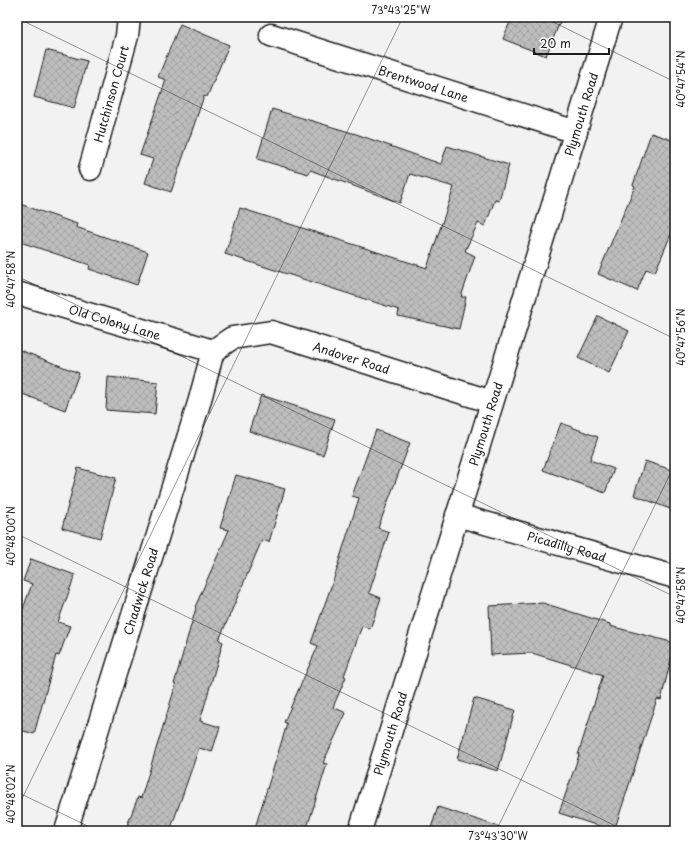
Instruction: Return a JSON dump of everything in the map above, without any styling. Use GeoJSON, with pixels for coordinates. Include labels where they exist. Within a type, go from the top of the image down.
{"type":"FeatureCollection","features":[{"type":"Feature","properties":{"kind":"street","name":"Hutchinson Court"},"geometry":{"type":"LineString","coordinates":[[90,169],[128,36],[127,17]]}},
{"type":"Feature","properties":{"kind":"street","name":"Plymouth Road"},"geometry":{"type":"LineString","coordinates":[[360,831],[612,17]]}},
{"type":"Feature","properties":{"kind":"street","name":"Brentwood Lane"},"geometry":{"type":"LineString","coordinates":[[272,35],[576,132]]}},
{"type":"Feature","properties":{"kind":"street","name":"Old Colony Lane"},"geometry":{"type":"LineString","coordinates":[[17,292],[213,351]]}},
{"type":"Feature","properties":{"kind":"street","name":"Andover Road"},"geometry":{"type":"LineString","coordinates":[[213,351],[232,338],[271,332],[492,402]]}},
{"type":"Feature","properties":{"kind":"street","name":"Chadwick Road"},"geometry":{"type":"LineString","coordinates":[[66,831],[199,403],[213,351]]}},
{"type":"Feature","properties":{"kind":"street","name":"Picadilly Road"},"geometry":{"type":"LineString","coordinates":[[457,515],[675,577]]}},
{"type":"Feature","properties":{"kind":"building"},"geometry":{"type":"Polygon","coordinates":[[[512,17],[562,17],[546,56],[503,39],[512,17]]]}},
{"type":"Feature","properties":{"kind":"building"},"geometry":{"type":"Polygon","coordinates":[[[180,24],[229,45],[207,97],[204,96],[171,192],[145,183],[153,159],[140,155],[166,80],[158,77],[180,24]]]}},
{"type":"Feature","properties":{"kind":"building"},"geometry":{"type":"Polygon","coordinates":[[[46,50],[87,61],[74,108],[34,97],[46,50]]]}},
{"type":"Feature","properties":{"kind":"building"},"geometry":{"type":"Polygon","coordinates":[[[272,109],[356,134],[441,164],[447,146],[509,165],[499,201],[495,200],[485,226],[478,223],[465,251],[475,256],[461,297],[466,297],[459,329],[398,316],[399,310],[225,254],[240,208],[427,268],[454,187],[410,174],[400,203],[310,170],[308,174],[257,159],[272,109]]]}},
{"type":"Feature","properties":{"kind":"building"},"geometry":{"type":"Polygon","coordinates":[[[651,133],[675,141],[675,225],[655,272],[646,269],[637,291],[598,274],[635,186],[633,185],[651,133]]]}},
{"type":"Feature","properties":{"kind":"building"},"geometry":{"type":"Polygon","coordinates":[[[17,203],[77,224],[76,227],[148,252],[137,285],[89,269],[90,265],[17,241],[17,203]]]}},
{"type":"Feature","properties":{"kind":"building"},"geometry":{"type":"Polygon","coordinates":[[[598,316],[629,331],[609,373],[578,358],[598,316]]]}},
{"type":"Feature","properties":{"kind":"building"},"geometry":{"type":"Polygon","coordinates":[[[17,349],[79,373],[65,410],[17,392],[17,349]]]}},
{"type":"Feature","properties":{"kind":"building"},"geometry":{"type":"Polygon","coordinates":[[[108,377],[158,382],[155,414],[106,410],[108,377]]]}},
{"type":"Feature","properties":{"kind":"building"},"geometry":{"type":"Polygon","coordinates":[[[261,395],[335,419],[323,455],[249,431],[261,395]]]}},
{"type":"Feature","properties":{"kind":"building"},"geometry":{"type":"Polygon","coordinates":[[[561,423],[598,437],[590,460],[614,469],[605,493],[543,470],[561,423]]]}},
{"type":"Feature","properties":{"kind":"building"},"geometry":{"type":"Polygon","coordinates":[[[376,430],[410,443],[378,528],[389,532],[369,593],[381,598],[370,629],[362,626],[344,676],[346,677],[333,707],[346,713],[323,763],[327,764],[306,831],[254,831],[287,724],[284,722],[318,646],[311,643],[339,564],[359,498],[352,496],[376,430]]]}},
{"type":"Feature","properties":{"kind":"building"},"geometry":{"type":"Polygon","coordinates":[[[645,461],[675,471],[675,511],[634,495],[645,461]]]}},
{"type":"Feature","properties":{"kind":"building"},"geometry":{"type":"Polygon","coordinates":[[[78,468],[116,478],[100,538],[62,528],[78,468]]]}},
{"type":"Feature","properties":{"kind":"building"},"geometry":{"type":"Polygon","coordinates":[[[236,475],[285,489],[269,542],[262,540],[219,640],[223,642],[200,721],[220,727],[212,752],[199,748],[170,831],[125,831],[138,797],[141,798],[176,684],[174,684],[196,608],[195,607],[229,530],[220,528],[236,475]]]}},
{"type":"Feature","properties":{"kind":"building"},"geometry":{"type":"Polygon","coordinates":[[[31,559],[75,575],[58,622],[70,626],[59,656],[56,655],[34,734],[17,729],[17,625],[32,584],[23,581],[31,559]]]}},
{"type":"Feature","properties":{"kind":"building"},"geometry":{"type":"Polygon","coordinates":[[[543,603],[610,624],[610,626],[675,643],[661,700],[657,699],[614,831],[559,813],[579,755],[603,675],[532,653],[491,655],[489,606],[543,603]]]}},
{"type":"Feature","properties":{"kind":"building"},"geometry":{"type":"Polygon","coordinates":[[[474,698],[515,710],[498,771],[457,759],[474,698]]]}},
{"type":"Feature","properties":{"kind":"building"},"geometry":{"type":"Polygon","coordinates":[[[438,807],[500,827],[499,831],[430,831],[438,807]]]}}]}
